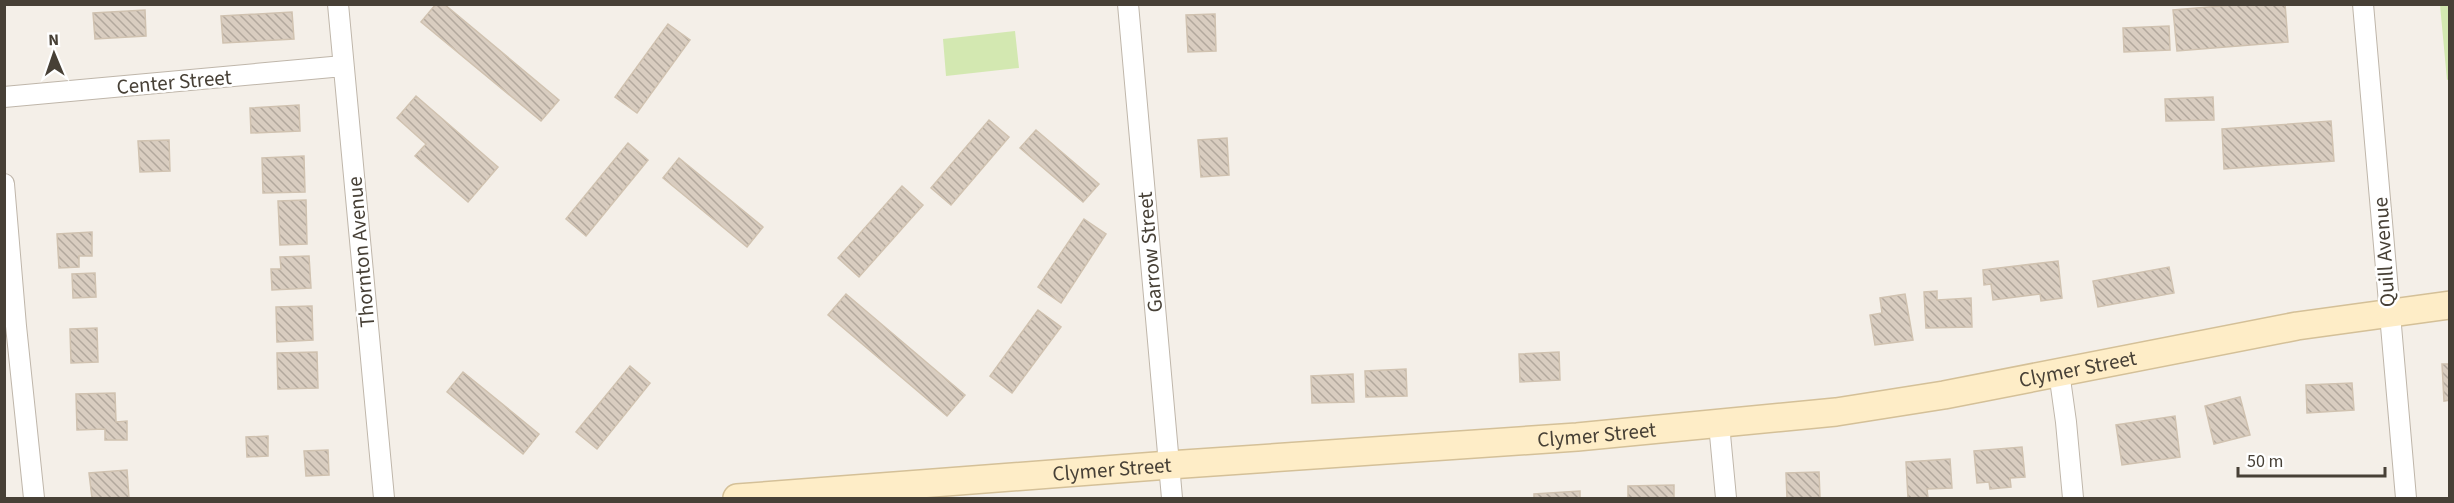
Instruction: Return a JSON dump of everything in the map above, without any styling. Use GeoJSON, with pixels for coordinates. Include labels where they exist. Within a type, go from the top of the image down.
{"type":"FeatureCollection","features":[{"type":"Feature","properties":{"kind":"street","name":"Thornton Avenue"},"geometry":{"type":"LineString","coordinates":[[338,4],[384,498]]}},
{"type":"Feature","properties":{"kind":"street","name":"Garrow Street"},"geometry":{"type":"LineString","coordinates":[[1128,4],[1172,498]]}},
{"type":"Feature","properties":{"kind":"street","name":"Quill Avenue"},"geometry":{"type":"LineString","coordinates":[[2363,4],[2388,312],[2406,498]]}},
{"type":"Feature","properties":{"kind":"street","name":"Center Street"},"geometry":{"type":"LineString","coordinates":[[4,97],[343,66]]}},
{"type":"Feature","properties":{"kind":"street"},"geometry":{"type":"LineString","coordinates":[[4,184],[34,498]]}},
{"type":"Feature","properties":{"kind":"street","name":"Clymer Street"},"geometry":{"type":"LineString","coordinates":[[737,498],[1565,438],[1719,423],[1895,403],[2297,326],[2450,304]]}},
{"type":"Feature","properties":{"kind":"street"},"geometry":{"type":"LineString","coordinates":[[2059,372],[2067,422],[2073,498]]}},
{"type":"Feature","properties":{"kind":"street"},"geometry":{"type":"LineString","coordinates":[[1719,423],[1726,498]]}},
{"type":"Feature","properties":{"kind":"green space"},"geometry":{"type":"Polygon","coordinates":[[[2440,5],[2449,5],[2449,79],[2447,80],[2440,5]]]}},
{"type":"Feature","properties":{"kind":"green space"},"geometry":{"type":"Polygon","coordinates":[[[1015,31],[1019,68],[946,76],[943,39],[1015,31]]]}},
{"type":"Feature","properties":{"kind":"building"},"geometry":{"type":"Polygon","coordinates":[[[436,4],[444,4],[559,100],[541,121],[421,22],[436,4]]]}},
{"type":"Feature","properties":{"kind":"building"},"geometry":{"type":"Polygon","coordinates":[[[2245,4],[2285,4],[2288,42],[2177,51],[2173,10],[2245,4]]]}},
{"type":"Feature","properties":{"kind":"building"},"geometry":{"type":"Polygon","coordinates":[[[145,10],[146,36],[95,39],[93,13],[145,10]]]}},
{"type":"Feature","properties":{"kind":"building"},"geometry":{"type":"Polygon","coordinates":[[[292,12],[294,39],[223,43],[221,16],[292,12]]]}},
{"type":"Feature","properties":{"kind":"building"},"geometry":{"type":"Polygon","coordinates":[[[1215,14],[1216,51],[1188,52],[1186,15],[1215,14]]]}},
{"type":"Feature","properties":{"kind":"building"},"geometry":{"type":"Polygon","coordinates":[[[668,24],[690,40],[637,113],[615,97],[668,24]]]}},
{"type":"Feature","properties":{"kind":"building"},"geometry":{"type":"Polygon","coordinates":[[[2169,26],[2170,50],[2124,52],[2123,28],[2169,26]]]}},
{"type":"Feature","properties":{"kind":"building"},"geometry":{"type":"Polygon","coordinates":[[[416,96],[498,167],[468,202],[415,156],[426,144],[397,118],[416,96]]]}},
{"type":"Feature","properties":{"kind":"building"},"geometry":{"type":"Polygon","coordinates":[[[2213,97],[2214,120],[2166,121],[2165,99],[2213,97]]]}},
{"type":"Feature","properties":{"kind":"building"},"geometry":{"type":"Polygon","coordinates":[[[299,105],[300,131],[251,133],[250,108],[299,105]]]}},
{"type":"Feature","properties":{"kind":"building"},"geometry":{"type":"Polygon","coordinates":[[[989,120],[1009,137],[951,205],[931,188],[989,120]]]}},
{"type":"Feature","properties":{"kind":"building"},"geometry":{"type":"Polygon","coordinates":[[[2331,121],[2334,161],[2224,169],[2222,129],[2331,121]]]}},
{"type":"Feature","properties":{"kind":"building"},"geometry":{"type":"Polygon","coordinates":[[[1036,130],[1099,184],[1083,202],[1020,148],[1036,130]]]}},
{"type":"Feature","properties":{"kind":"building"},"geometry":{"type":"Polygon","coordinates":[[[1227,138],[1229,175],[1201,177],[1198,140],[1227,138]]]}},
{"type":"Feature","properties":{"kind":"building"},"geometry":{"type":"Polygon","coordinates":[[[169,140],[170,171],[140,172],[138,141],[169,140]]]}},
{"type":"Feature","properties":{"kind":"building"},"geometry":{"type":"Polygon","coordinates":[[[628,143],[648,160],[586,236],[566,219],[628,143]]]}},
{"type":"Feature","properties":{"kind":"building"},"geometry":{"type":"Polygon","coordinates":[[[304,156],[305,192],[263,193],[262,158],[304,156]]]}},
{"type":"Feature","properties":{"kind":"building"},"geometry":{"type":"Polygon","coordinates":[[[679,158],[763,227],[747,247],[663,178],[679,158]]]}},
{"type":"Feature","properties":{"kind":"building"},"geometry":{"type":"Polygon","coordinates":[[[902,186],[923,205],[859,277],[838,258],[902,186]]]}},
{"type":"Feature","properties":{"kind":"building"},"geometry":{"type":"Polygon","coordinates":[[[306,200],[307,244],[280,245],[278,201],[306,200]]]}},
{"type":"Feature","properties":{"kind":"building"},"geometry":{"type":"Polygon","coordinates":[[[1084,219],[1106,234],[1061,303],[1038,287],[1084,219]]]}},
{"type":"Feature","properties":{"kind":"building"},"geometry":{"type":"Polygon","coordinates":[[[92,232],[92,256],[79,256],[79,267],[59,268],[57,234],[92,232]]]}},
{"type":"Feature","properties":{"kind":"building"},"geometry":{"type":"Polygon","coordinates":[[[309,256],[311,288],[272,290],[271,269],[281,269],[280,257],[309,256]]]}},
{"type":"Feature","properties":{"kind":"building"},"geometry":{"type":"Polygon","coordinates":[[[2058,261],[2062,298],[2041,301],[2040,294],[1993,300],[1991,284],[1984,285],[1983,270],[2058,261]]]}},
{"type":"Feature","properties":{"kind":"building"},"geometry":{"type":"Polygon","coordinates":[[[2169,267],[2174,293],[2098,307],[2093,281],[2169,267]]]}},
{"type":"Feature","properties":{"kind":"building"},"geometry":{"type":"Polygon","coordinates":[[[95,273],[96,297],[73,298],[72,274],[95,273]]]}},
{"type":"Feature","properties":{"kind":"building"},"geometry":{"type":"Polygon","coordinates":[[[1937,291],[1937,300],[1971,298],[1972,327],[1926,328],[1924,292],[1937,291]]]}},
{"type":"Feature","properties":{"kind":"building"},"geometry":{"type":"Polygon","coordinates":[[[846,294],[965,395],[947,416],[828,315],[846,294]]]}},
{"type":"Feature","properties":{"kind":"building"},"geometry":{"type":"Polygon","coordinates":[[[1905,294],[1913,340],[1875,345],[1870,315],[1882,313],[1880,298],[1905,294]]]}},
{"type":"Feature","properties":{"kind":"building"},"geometry":{"type":"Polygon","coordinates":[[[312,306],[313,340],[277,342],[276,307],[312,306]]]}},
{"type":"Feature","properties":{"kind":"building"},"geometry":{"type":"Polygon","coordinates":[[[1038,310],[1061,327],[1012,393],[990,376],[1038,310]]]}},
{"type":"Feature","properties":{"kind":"building"},"geometry":{"type":"Polygon","coordinates":[[[97,328],[98,362],[71,363],[70,329],[97,328]]]}},
{"type":"Feature","properties":{"kind":"building"},"geometry":{"type":"Polygon","coordinates":[[[317,352],[318,388],[278,389],[277,353],[317,352]]]}},
{"type":"Feature","properties":{"kind":"building"},"geometry":{"type":"Polygon","coordinates":[[[1559,352],[1560,380],[1520,382],[1519,354],[1559,352]]]}},
{"type":"Feature","properties":{"kind":"building"},"geometry":{"type":"Polygon","coordinates":[[[2442,364],[2450,364],[2450,400],[2444,401],[2442,364]]]}},
{"type":"Feature","properties":{"kind":"building"},"geometry":{"type":"Polygon","coordinates":[[[630,366],[650,383],[597,449],[576,432],[630,366]]]}},
{"type":"Feature","properties":{"kind":"building"},"geometry":{"type":"Polygon","coordinates":[[[1406,369],[1407,396],[1366,397],[1365,371],[1406,369]]]}},
{"type":"Feature","properties":{"kind":"building"},"geometry":{"type":"Polygon","coordinates":[[[463,372],[539,434],[523,454],[447,392],[463,372]]]}},
{"type":"Feature","properties":{"kind":"building"},"geometry":{"type":"Polygon","coordinates":[[[1353,374],[1354,402],[1312,403],[1311,376],[1353,374]]]}},
{"type":"Feature","properties":{"kind":"building"},"geometry":{"type":"Polygon","coordinates":[[[2352,383],[2354,410],[2307,413],[2306,385],[2352,383]]]}},
{"type":"Feature","properties":{"kind":"building"},"geometry":{"type":"Polygon","coordinates":[[[115,393],[116,422],[127,421],[127,440],[105,440],[105,429],[77,430],[76,394],[115,393]]]}},
{"type":"Feature","properties":{"kind":"building"},"geometry":{"type":"Polygon","coordinates":[[[2240,397],[2250,435],[2214,444],[2205,406],[2240,397]]]}},
{"type":"Feature","properties":{"kind":"building"},"geometry":{"type":"Polygon","coordinates":[[[2175,416],[2180,457],[2122,465],[2116,425],[2175,416]]]}},
{"type":"Feature","properties":{"kind":"building"},"geometry":{"type":"Polygon","coordinates":[[[268,436],[268,456],[247,457],[246,437],[268,436]]]}},
{"type":"Feature","properties":{"kind":"building"},"geometry":{"type":"Polygon","coordinates":[[[2022,447],[2025,477],[2010,478],[2011,487],[1990,489],[1989,482],[1977,483],[1974,451],[2022,447]]]}},
{"type":"Feature","properties":{"kind":"building"},"geometry":{"type":"Polygon","coordinates":[[[328,450],[329,475],[306,476],[304,451],[328,450]]]}},
{"type":"Feature","properties":{"kind":"building"},"geometry":{"type":"Polygon","coordinates":[[[1950,459],[1952,488],[1927,489],[1928,498],[1908,498],[1906,462],[1950,459]]]}},
{"type":"Feature","properties":{"kind":"building"},"geometry":{"type":"Polygon","coordinates":[[[127,470],[129,498],[92,498],[89,473],[127,470]]]}},
{"type":"Feature","properties":{"kind":"building"},"geometry":{"type":"Polygon","coordinates":[[[1819,472],[1820,498],[1787,498],[1786,473],[1819,472]]]}},
{"type":"Feature","properties":{"kind":"building"},"geometry":{"type":"Polygon","coordinates":[[[1674,485],[1674,498],[1628,498],[1628,486],[1674,485]]]}},
{"type":"Feature","properties":{"kind":"building"},"geometry":{"type":"Polygon","coordinates":[[[1580,491],[1580,498],[1534,498],[1534,494],[1580,491]]]}}]}
